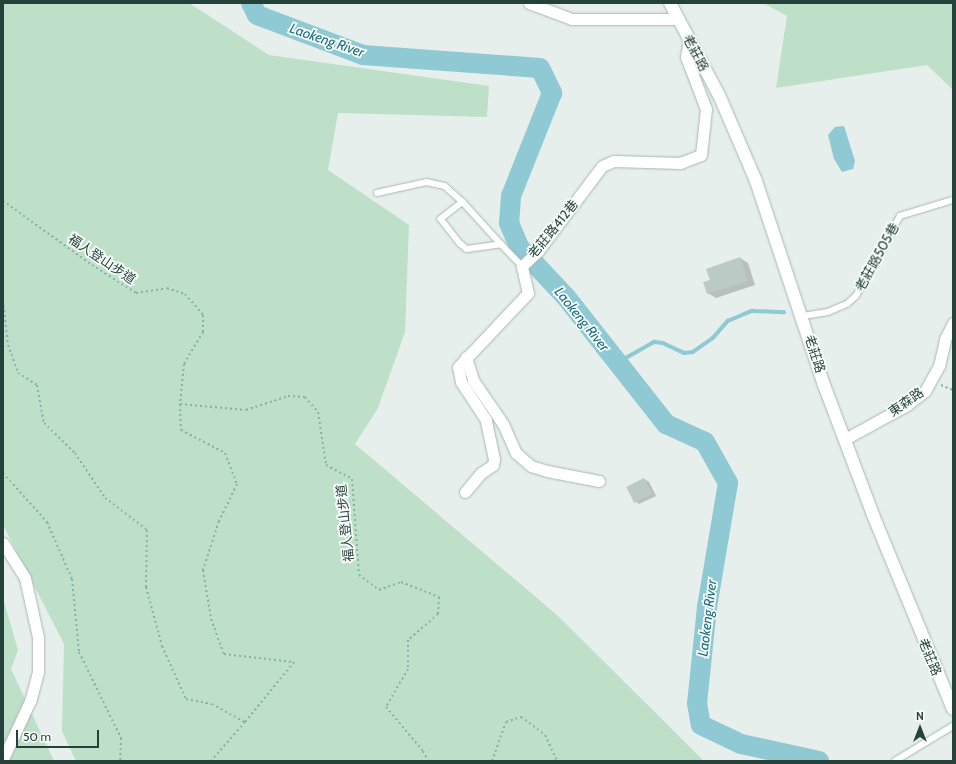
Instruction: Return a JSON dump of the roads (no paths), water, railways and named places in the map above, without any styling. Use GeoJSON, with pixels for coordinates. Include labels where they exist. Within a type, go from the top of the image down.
{"type":"FeatureCollection","features":[{"type":"Feature","properties":{"kind":"street"},"geometry":{"type":"LineString","coordinates":[[529,3],[572,19],[678,19]]}},
{"type":"Feature","properties":{"kind":"street","name":"老莊路"},"geometry":{"type":"LineString","coordinates":[[670,3],[719,95],[756,181],[845,439],[922,638],[953,709]]}},
{"type":"Feature","properties":{"kind":"street","name":"老莊路412巷"},"geometry":{"type":"LineString","coordinates":[[465,492],[481,473],[493,465],[494,458],[486,420],[461,382],[458,367],[528,293],[522,266],[538,251],[602,166],[614,161],[680,163],[701,155],[706,109],[686,57],[689,40]]}},
{"type":"Feature","properties":{"kind":"street","name":"東森路"},"geometry":{"type":"LineString","coordinates":[[845,439],[907,405],[926,391],[939,366],[945,339],[953,323]]}},
{"type":"Feature","properties":{"kind":"street"},"geometry":{"type":"LineString","coordinates":[[466,358],[473,380],[503,424],[516,453],[531,466],[547,471],[599,481]]}},
{"type":"Feature","properties":{"kind":"street"},"geometry":{"type":"LineString","coordinates":[[3,543],[25,578],[38,638],[38,672],[30,701],[3,758]]}},
{"type":"Feature","properties":{"kind":"lane"},"geometry":{"type":"LineString","coordinates":[[377,193],[427,182],[445,186],[463,202],[522,266]]}},
{"type":"Feature","properties":{"kind":"lane","name":"老莊路505巷"},"geometry":{"type":"LineString","coordinates":[[803,316],[828,312],[847,304],[856,296],[900,216],[953,200]]}},
{"type":"Feature","properties":{"kind":"lane"},"geometry":{"type":"LineString","coordinates":[[463,202],[440,219],[460,243],[467,249],[501,244]]}},
{"type":"Feature","properties":{"kind":"lane"},"geometry":{"type":"LineString","coordinates":[[895,761],[953,726]]}},
{"type":"Feature","properties":{"kind":"water"},"geometry":{"type":"Polygon","coordinates":[[[844,126],[855,161],[853,169],[842,172],[834,159],[828,135],[835,127],[844,126]]]}},
{"type":"Feature","properties":{"kind":"waterway","name":"Laokeng River"},"geometry":{"type":"LineString","coordinates":[[251,3],[257,15],[363,55],[540,68],[552,93],[511,196],[509,223],[519,247],[566,297],[666,424],[705,442],[728,483],[707,607],[697,703],[701,725],[741,744],[819,761]]}},
{"type":"Feature","properties":{"kind":"waterway"},"geometry":{"type":"LineString","coordinates":[[617,363],[654,342],[663,343],[684,353],[693,352],[713,338],[728,321],[752,311],[784,312]]}}]}
